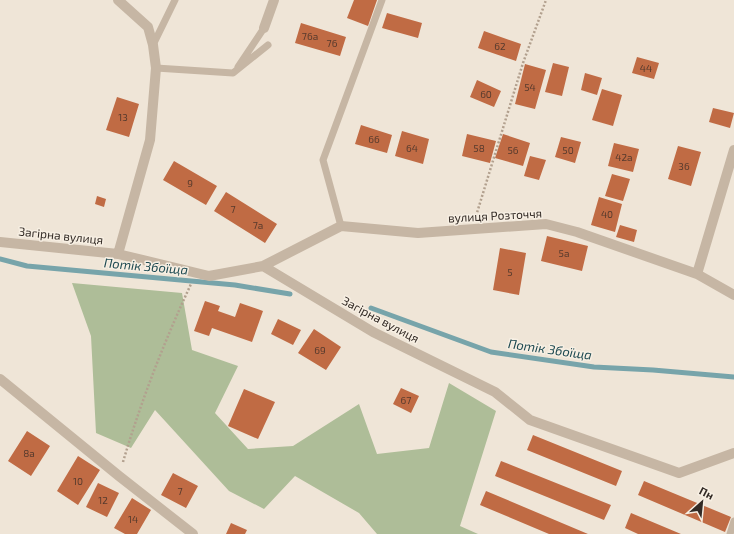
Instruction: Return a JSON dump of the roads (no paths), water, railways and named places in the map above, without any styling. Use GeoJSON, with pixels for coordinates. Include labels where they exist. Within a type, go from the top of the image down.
{"type":"FeatureCollection","features":[{"type":"Feature","properties":{"kind":"street"},"geometry":{"type":"LineString","coordinates":[[118,0],[148,27],[153,45],[156,68],[150,140],[118,254]]}},
{"type":"Feature","properties":{"kind":"street"},"geometry":{"type":"LineString","coordinates":[[264,28],[274,0]]}},
{"type":"Feature","properties":{"kind":"street"},"geometry":{"type":"LineString","coordinates":[[697,274],[734,150]]}},
{"type":"Feature","properties":{"kind":"street","name":"вулиця Розточчя"},"geometry":{"type":"LineString","coordinates":[[341,226],[418,232],[546,224],[577,232],[697,274],[734,295]]}},
{"type":"Feature","properties":{"kind":"street"},"geometry":{"type":"LineString","coordinates":[[263,266],[341,226]]}},
{"type":"Feature","properties":{"kind":"street","name":"Загірна вулиця"},"geometry":{"type":"LineString","coordinates":[[0,242],[118,254],[209,276],[263,266],[373,332],[495,392],[530,420],[679,473],[734,454]]}},
{"type":"Feature","properties":{"kind":"street"},"geometry":{"type":"LineString","coordinates":[[0,379],[119,476],[194,534]]}},
{"type":"Feature","properties":{"kind":"lane"},"geometry":{"type":"LineString","coordinates":[[153,45],[175,0]]}},
{"type":"Feature","properties":{"kind":"lane"},"geometry":{"type":"LineString","coordinates":[[341,226],[323,160],[382,0]]}},
{"type":"Feature","properties":{"kind":"lane"},"geometry":{"type":"LineString","coordinates":[[233,73],[264,28]]}},
{"type":"Feature","properties":{"kind":"lane"},"geometry":{"type":"LineString","coordinates":[[156,68],[233,73],[268,45]]}},
{"type":"Feature","properties":{"kind":"lane"},"geometry":{"type":"LineString","coordinates":[[730,534],[734,521]]}},
{"type":"Feature","properties":{"kind":"waterway","name":"Потік Збоїща"},"geometry":{"type":"LineString","coordinates":[[0,259],[27,266],[235,285],[290,294]]}},
{"type":"Feature","properties":{"kind":"waterway","name":"Потік Збоїща"},"geometry":{"type":"LineString","coordinates":[[371,308],[491,352],[594,367],[653,370],[734,377]]}}]}
